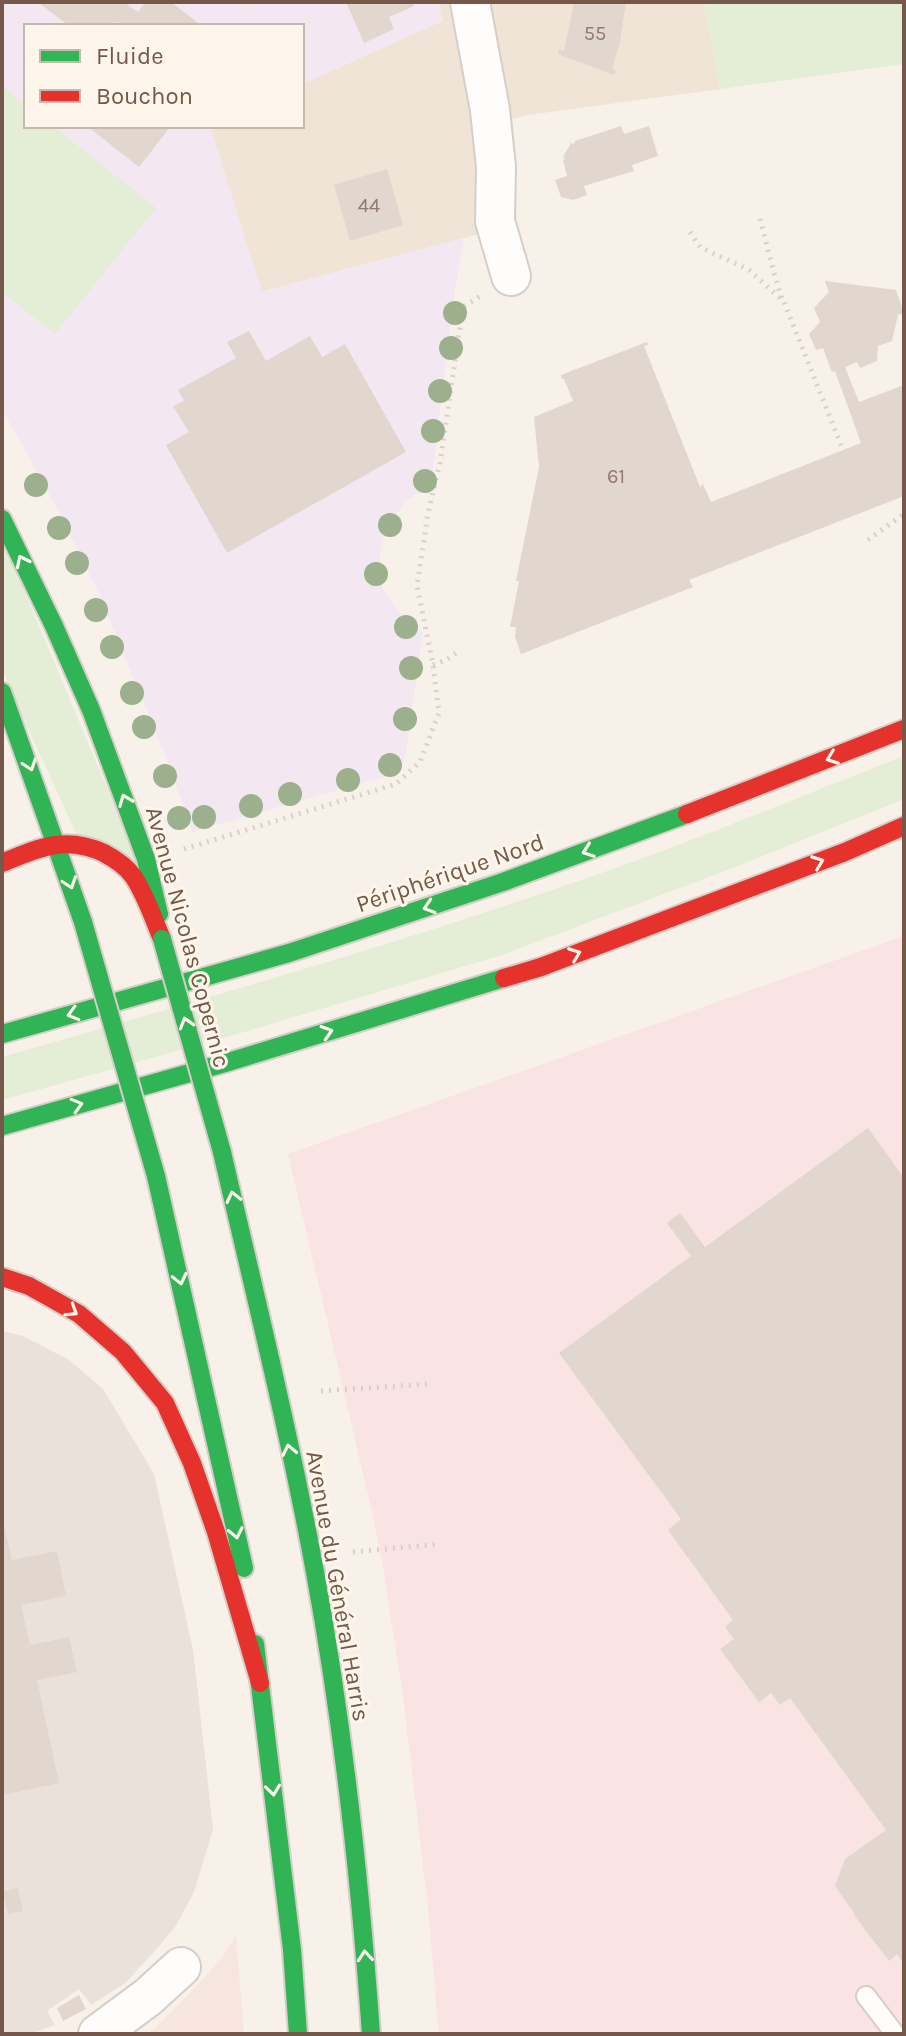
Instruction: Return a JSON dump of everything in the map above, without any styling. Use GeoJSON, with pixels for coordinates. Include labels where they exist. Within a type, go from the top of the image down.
{"type":"FeatureCollection","features":[{"type":"Feature","properties":{"kind":"main road","name":"Avenue Nicolas Copernic"},"geometry":{"type":"LineString","coordinates":[[2,519],[91,710],[146,859],[152,902],[222,1152]]}},
{"type":"Feature","properties":{"kind":"main road"},"geometry":{"type":"LineString","coordinates":[[2,692],[57,843],[124,1059],[156,1176],[244,1571],[292,1950],[298,2034]]}},
{"type":"Feature","properties":{"kind":"main road","name":"Périphérique Nord"},"geometry":{"type":"LineString","coordinates":[[2,1034],[289,953],[503,882],[904,729]]}},
{"type":"Feature","properties":{"kind":"main road"},"geometry":{"type":"LineString","coordinates":[[2,1126],[225,1063],[541,967],[845,852],[904,826]]}},
{"type":"Feature","properties":{"kind":"main road"},"geometry":{"type":"LineString","coordinates":[[2,863],[57,843],[95,849],[118,861],[133,875],[152,902]]}},
{"type":"Feature","properties":{"kind":"main road","name":"Avenue du Général Harris"},"geometry":{"type":"LineString","coordinates":[[222,1152],[315,1572],[344,1761],[371,2034]]}},
{"type":"Feature","properties":{"kind":"main road"},"geometry":{"type":"LineString","coordinates":[[2,1277],[29,1286],[79,1314],[123,1352],[165,1403],[192,1463],[216,1532],[260,1683]]}},
{"type":"Feature","properties":{"kind":"street"},"geometry":{"type":"LineString","coordinates":[[470,2],[490,110],[496,167],[495,221],[511,276]]}},
{"type":"Feature","properties":{"kind":"street"},"geometry":{"type":"LineString","coordinates":[[98,2034],[148,1997],[181,1967]]}},
{"type":"Feature","properties":{"kind":"lane"},"geometry":{"type":"LineString","coordinates":[[866,1996],[895,2034]]}},
{"type":"Feature","properties":{"kind":"path"},"geometry":{"type":"LineString","coordinates":[[760,219],[775,277],[843,450]]}},
{"type":"Feature","properties":{"kind":"path"},"geometry":{"type":"LineString","coordinates":[[690,232],[700,247],[749,270],[784,302]]}},
{"type":"Feature","properties":{"kind":"path"},"geometry":{"type":"LineString","coordinates":[[179,850],[396,784],[420,762],[439,713],[417,586],[428,513],[440,463],[463,307],[511,276]]}},
{"type":"Feature","properties":{"kind":"path"},"geometry":{"type":"LineString","coordinates":[[868,540],[904,514]]}},
{"type":"Feature","properties":{"kind":"path"},"geometry":{"type":"LineString","coordinates":[[433,665],[459,651]]}},
{"type":"Feature","properties":{"kind":"path"},"geometry":{"type":"LineString","coordinates":[[321,1391],[430,1384]]}},
{"type":"Feature","properties":{"kind":"path"},"geometry":{"type":"LineString","coordinates":[[353,1552],[440,1544]]}},
{"type":"Feature","properties":{"kind":"shaded area"},"geometry":{"type":"Polygon","coordinates":[[[2,2],[245,2],[247,6],[256,2],[438,2],[443,21],[304,83],[304,24],[24,24],[24,128],[211,128],[262,292],[464,238],[431,484],[404,503],[385,531],[381,547],[379,571],[383,589],[401,614],[423,632],[403,762],[387,776],[192,832],[169,765],[98,592],[58,510],[2,409],[2,2]]]}},
{"type":"Feature","properties":{"kind":"shaded area"},"geometry":{"type":"Polygon","coordinates":[[[438,2],[704,2],[720,89],[528,115],[486,126],[494,230],[261,292],[211,128],[304,128],[304,83],[442,21],[438,2]]]}},
{"type":"Feature","properties":{"kind":"shaded area"},"geometry":{"type":"Polygon","coordinates":[[[904,936],[904,2034],[439,2034],[403,1695],[383,1567],[288,1154],[904,936]]]}},
{"type":"Feature","properties":{"kind":"shaded area"},"geometry":{"type":"Polygon","coordinates":[[[2,1331],[23,1336],[69,1360],[103,1389],[154,1474],[193,1650],[213,1829],[194,1892],[175,1927],[152,1954],[125,1983],[91,2005],[79,1989],[47,2011],[55,2025],[29,2034],[2,2034],[2,1331]]]}},
{"type":"Feature","properties":{"kind":"shaded area"},"geometry":{"type":"Polygon","coordinates":[[[236,1936],[244,2034],[149,2034],[222,1958],[236,1936]]]}},
{"type":"Feature","properties":{"kind":"green space"},"geometry":{"type":"Polygon","coordinates":[[[704,2],[904,2],[904,64],[720,89],[704,2]]]}},
{"type":"Feature","properties":{"kind":"green space"},"geometry":{"type":"Polygon","coordinates":[[[2,86],[24,103],[24,128],[56,128],[156,208],[55,334],[2,292],[2,86]]]}},
{"type":"Feature","properties":{"kind":"green space"},"geometry":{"type":"Polygon","coordinates":[[[2,538],[139,864],[76,833],[20,711],[2,668],[2,538]]]}},
{"type":"Feature","properties":{"kind":"green space"},"geometry":{"type":"Polygon","coordinates":[[[904,756],[904,799],[743,864],[502,955],[2,1100],[2,1057],[299,971],[520,901],[671,848],[904,756]]]}},
{"type":"Feature","properties":{"kind":"building"},"geometry":{"type":"Polygon","coordinates":[[[38,2],[131,2],[128,5],[138,12],[146,2],[171,2],[199,24],[116,22],[66,24],[38,2]]]}},
{"type":"Feature","properties":{"kind":"building"},"geometry":{"type":"Polygon","coordinates":[[[346,2],[412,2],[414,6],[389,17],[394,29],[364,43],[346,2]]]}},
{"type":"Feature","properties":{"kind":"building"},"geometry":{"type":"Polygon","coordinates":[[[574,2],[626,2],[612,69],[616,70],[614,75],[558,54],[559,50],[564,51],[574,2]]]}},
{"type":"Feature","properties":{"kind":"building"},"geometry":{"type":"Polygon","coordinates":[[[621,126],[624,134],[649,126],[658,156],[632,165],[634,171],[584,186],[587,195],[573,200],[561,197],[555,180],[567,176],[563,157],[571,143],[621,126]]]}},
{"type":"Feature","properties":{"kind":"building"},"geometry":{"type":"Polygon","coordinates":[[[90,128],[169,128],[139,167],[90,128]]]}},
{"type":"Feature","properties":{"kind":"building"},"geometry":{"type":"Polygon","coordinates":[[[387,169],[403,225],[350,241],[334,185],[387,169]]]}},
{"type":"Feature","properties":{"kind":"building"},"geometry":{"type":"Polygon","coordinates":[[[825,281],[896,290],[904,313],[898,315],[892,341],[878,346],[877,361],[860,368],[857,362],[845,367],[859,402],[904,385],[904,496],[689,580],[693,587],[521,654],[515,637],[516,627],[510,627],[539,467],[534,417],[573,401],[561,375],[647,342],[648,345],[644,346],[700,487],[703,484],[711,502],[861,443],[835,371],[832,372],[823,348],[816,350],[809,334],[820,322],[814,308],[829,292],[825,281]]]}},
{"type":"Feature","properties":{"kind":"building"},"geometry":{"type":"Polygon","coordinates":[[[249,331],[266,361],[310,336],[322,357],[345,344],[406,452],[227,553],[166,445],[189,432],[173,406],[184,401],[178,390],[236,358],[227,342],[249,331]]]}},
{"type":"Feature","properties":{"kind":"building"},"geometry":{"type":"Polygon","coordinates":[[[868,1128],[904,1178],[904,1964],[897,1954],[889,1961],[835,1886],[845,1859],[886,1830],[790,1698],[780,1705],[771,1693],[759,1702],[720,1649],[734,1639],[725,1627],[733,1620],[668,1530],[681,1519],[559,1353],[691,1256],[667,1223],[680,1213],[705,1247],[868,1128]]]}},
{"type":"Feature","properties":{"kind":"building"},"geometry":{"type":"Polygon","coordinates":[[[2,1517],[12,1560],[57,1551],[66,1596],[21,1605],[30,1645],[69,1637],[77,1672],[37,1680],[59,1783],[2,1795],[2,1517]]]}},
{"type":"Feature","properties":{"kind":"building"},"geometry":{"type":"Polygon","coordinates":[[[18,1888],[23,1911],[8,1914],[3,1892],[18,1888]]]}},
{"type":"Feature","properties":{"kind":"building"},"geometry":{"type":"Polygon","coordinates":[[[79,1995],[86,2009],[63,2021],[57,2008],[79,1995]]]}},
{"type":"Feature","properties":{"kind":"traffic: fast"},"geometry":{"type":"LineString","coordinates":[[2,519],[91,710],[146,859],[159,914]]}},
{"type":"Feature","properties":{"kind":"traffic: fast"},"geometry":{"type":"LineString","coordinates":[[2,692],[83,922]]}},
{"type":"Feature","properties":{"kind":"traffic: fast"},"geometry":{"type":"LineString","coordinates":[[2,1034],[289,953],[503,882],[687,814]]}},
{"type":"Feature","properties":{"kind":"traffic: fast"},"geometry":{"type":"LineString","coordinates":[[83,922],[156,1176]]}},
{"type":"Feature","properties":{"kind":"traffic: fast"},"geometry":{"type":"LineString","coordinates":[[162,939],[222,1152]]}},
{"type":"Feature","properties":{"kind":"traffic: fast"},"geometry":{"type":"LineString","coordinates":[[2,1126],[225,1063],[504,978]]}},
{"type":"Feature","properties":{"kind":"traffic: fast"},"geometry":{"type":"LineString","coordinates":[[222,1152],[294,1466],[325,1629],[349,1802],[371,2034]]}},
{"type":"Feature","properties":{"kind":"traffic: fast"},"geometry":{"type":"LineString","coordinates":[[156,1176],[244,1568]]}},
{"type":"Feature","properties":{"kind":"traffic: fast"},"geometry":{"type":"LineString","coordinates":[[255,1644],[292,1950],[298,2034]]}},
{"type":"Feature","properties":{"kind":"traffic: jam"},"geometry":{"type":"LineString","coordinates":[[687,814],[904,729]]}},
{"type":"Feature","properties":{"kind":"traffic: jam"},"geometry":{"type":"LineString","coordinates":[[504,978],[541,967],[845,852],[904,826]]}},
{"type":"Feature","properties":{"kind":"traffic: jam"},"geometry":{"type":"LineString","coordinates":[[2,863],[40,848],[64,844],[104,853],[133,876],[162,939]]}},
{"type":"Feature","properties":{"kind":"traffic: jam"},"geometry":{"type":"LineString","coordinates":[[2,1277],[29,1286],[79,1314],[123,1352],[165,1403],[192,1463],[216,1532],[260,1683]]}}]}
